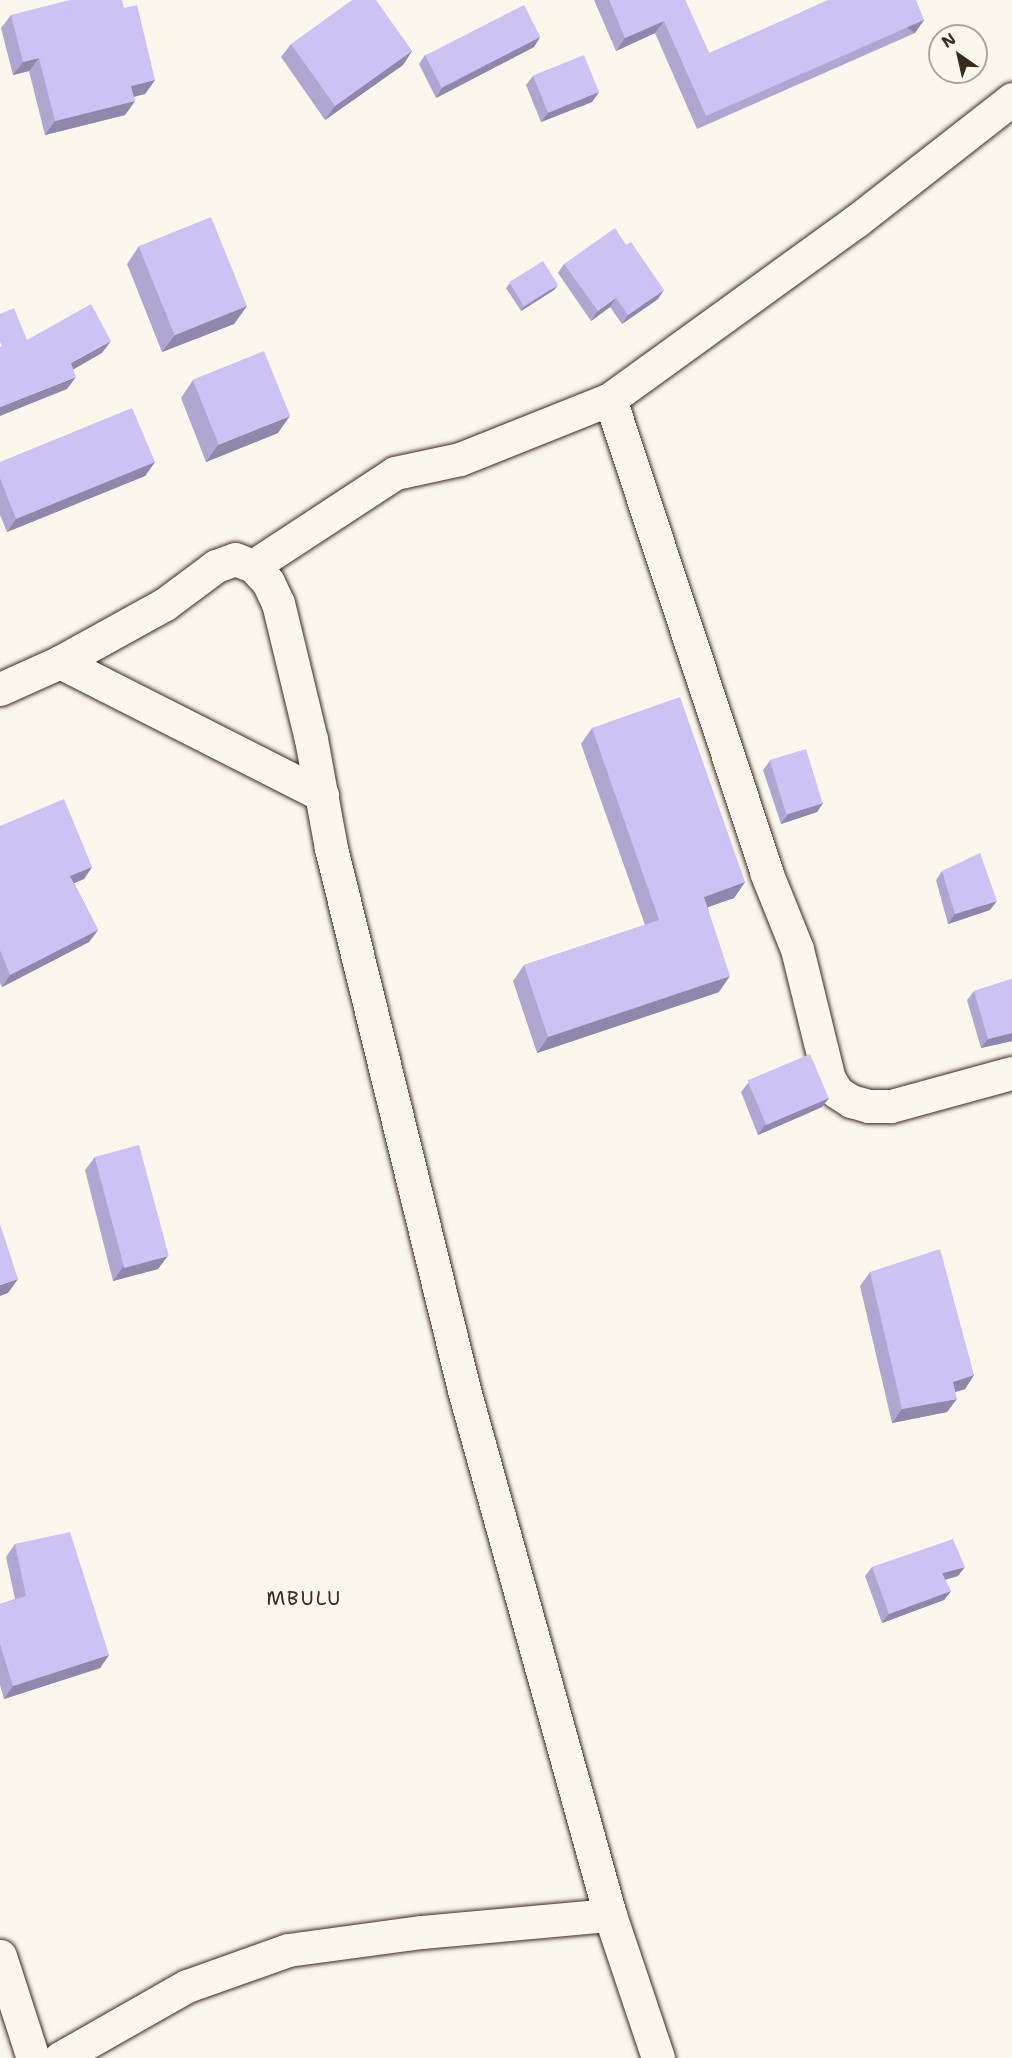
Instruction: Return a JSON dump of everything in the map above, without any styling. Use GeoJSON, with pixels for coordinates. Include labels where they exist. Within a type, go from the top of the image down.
{"type":"FeatureCollection","features":[{"type":"Feature","properties":{"kind":"street"},"geometry":{"type":"LineString","coordinates":[[253,566],[395,473],[460,459],[610,399],[846,228],[1012,99]]}},
{"type":"Feature","properties":{"kind":"street"},"geometry":{"type":"LineString","coordinates":[[610,399],[766,872],[797,949],[822,1059],[833,1086],[851,1101],[868,1106],[891,1106],[1012,1073]]}},
{"type":"Feature","properties":{"kind":"street"},"geometry":{"type":"LineString","coordinates":[[0,689],[60,662],[165,604],[216,566],[235,559],[253,566],[268,582],[278,603],[362,978],[464,1390],[610,1915],[658,2058]]}},
{"type":"Feature","properties":{"kind":"street"},"geometry":{"type":"LineString","coordinates":[[60,662],[322,795]]}},
{"type":"Feature","properties":{"kind":"street"},"geometry":{"type":"LineString","coordinates":[[60,2058],[187,1986],[288,1950],[422,1932],[610,1915]]}},
{"type":"Feature","properties":{"kind":"street"},"geometry":{"type":"LineString","coordinates":[[0,1956],[33,2058]]}},
{"type":"Feature","properties":{"kind":"building"},"geometry":{"type":"Polygon","coordinates":[[[70,0],[122,0],[124,8],[137,5],[155,80],[131,86],[135,101],[55,121],[39,58],[23,62],[11,15],[70,0]]]}},
{"type":"Feature","properties":{"kind":"building"},"geometry":{"type":"Polygon","coordinates":[[[352,0],[376,0],[412,51],[335,106],[291,44],[352,0]]]}},
{"type":"Feature","properties":{"kind":"building"},"geometry":{"type":"Polygon","coordinates":[[[609,0],[685,0],[709,53],[828,0],[916,0],[924,20],[706,116],[664,21],[625,38],[609,0]]]}},
{"type":"Feature","properties":{"kind":"building"},"geometry":{"type":"Polygon","coordinates":[[[524,5],[540,37],[441,87],[425,55],[524,5]]]}},
{"type":"Feature","properties":{"kind":"building"},"geometry":{"type":"Polygon","coordinates":[[[584,55],[599,92],[548,113],[533,76],[584,55]]]}},
{"type":"Feature","properties":{"kind":"building"},"geometry":{"type":"Polygon","coordinates":[[[211,217],[247,306],[175,335],[139,246],[211,217]]]}},
{"type":"Feature","properties":{"kind":"building"},"geometry":{"type":"Polygon","coordinates":[[[615,228],[626,245],[631,242],[664,290],[628,315],[616,298],[598,311],[564,264],[615,228]]]}},
{"type":"Feature","properties":{"kind":"building"},"geometry":{"type":"Polygon","coordinates":[[[543,261],[558,285],[524,306],[509,282],[543,261]]]}},
{"type":"Feature","properties":{"kind":"building"},"geometry":{"type":"Polygon","coordinates":[[[91,304],[111,341],[71,363],[76,377],[0,407],[0,347],[2,346],[0,314],[14,308],[27,340],[91,304]]]}},
{"type":"Feature","properties":{"kind":"building"},"geometry":{"type":"Polygon","coordinates":[[[264,351],[290,416],[219,445],[193,380],[264,351]]]}},
{"type":"Feature","properties":{"kind":"building"},"geometry":{"type":"Polygon","coordinates":[[[132,408],[155,462],[16,519],[0,478],[0,462],[132,408]]]}},
{"type":"Feature","properties":{"kind":"building"},"geometry":{"type":"Polygon","coordinates":[[[680,697],[745,882],[704,897],[730,976],[548,1037],[524,965],[659,920],[592,728],[680,697]]]}},
{"type":"Feature","properties":{"kind":"building"},"geometry":{"type":"Polygon","coordinates":[[[806,749],[823,804],[786,815],[770,760],[806,749]]]}},
{"type":"Feature","properties":{"kind":"building"},"geometry":{"type":"Polygon","coordinates":[[[64,799],[92,867],[70,876],[98,930],[10,975],[0,950],[0,826],[64,799]]]}},
{"type":"Feature","properties":{"kind":"building"},"geometry":{"type":"Polygon","coordinates":[[[980,853],[997,901],[955,914],[942,871],[980,853]]]}},
{"type":"Feature","properties":{"kind":"building"},"geometry":{"type":"Polygon","coordinates":[[[1012,979],[1012,1033],[988,1039],[974,991],[1012,979]]]}},
{"type":"Feature","properties":{"kind":"building"},"geometry":{"type":"Polygon","coordinates":[[[810,1054],[829,1098],[766,1125],[747,1081],[810,1054]]]}},
{"type":"Feature","properties":{"kind":"building"},"geometry":{"type":"Polygon","coordinates":[[[139,1145],[169,1256],[124,1268],[95,1157],[139,1145]]]}},
{"type":"Feature","properties":{"kind":"building"},"geometry":{"type":"Polygon","coordinates":[[[0,1224],[18,1279],[0,1285],[0,1224]]]}},
{"type":"Feature","properties":{"kind":"building"},"geometry":{"type":"Polygon","coordinates":[[[940,1249],[974,1375],[953,1382],[957,1399],[902,1409],[870,1272],[940,1249]]]}},
{"type":"Feature","properties":{"kind":"building"},"geometry":{"type":"Polygon","coordinates":[[[70,1532],[109,1655],[13,1686],[0,1644],[0,1604],[26,1596],[15,1544],[70,1532]]]}},
{"type":"Feature","properties":{"kind":"building"},"geometry":{"type":"Polygon","coordinates":[[[953,1539],[965,1567],[942,1573],[951,1591],[889,1614],[872,1567],[953,1539]]]}},
{"type":"Feature","properties":{"kind":"district","name":"MBULU"},"geometry":{"type":"Point","coordinates":[304,1598]}}]}
